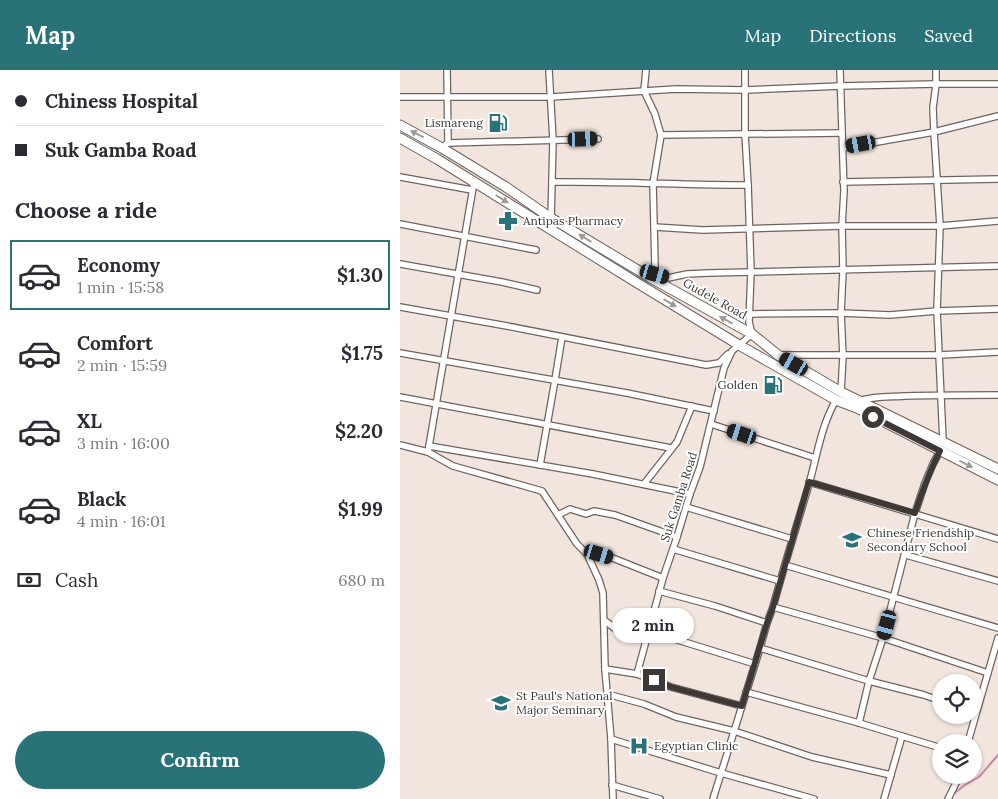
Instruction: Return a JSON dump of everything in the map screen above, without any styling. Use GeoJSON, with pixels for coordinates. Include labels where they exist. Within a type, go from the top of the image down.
{"type":"FeatureCollection","features":[{"type":"Feature","properties":{"kind":"highway","name":"Gudele Road"},"geometry":{"type":"LineString","coordinates":[[400,125],[445,145],[551,218],[752,334],[778,355],[841,392],[998,469]]}},
{"type":"Feature","properties":{"kind":"highway","name":"Gudele Road"},"geometry":{"type":"LineString","coordinates":[[400,138],[438,159],[473,186],[549,229],[736,348],[998,480]]}},
{"type":"Feature","properties":{"kind":"street"},"geometry":{"type":"LineString","coordinates":[[448,70],[445,145],[598,139]]}},
{"type":"Feature","properties":{"kind":"street"},"geometry":{"type":"LineString","coordinates":[[549,70],[553,140],[551,218],[549,229]]}},
{"type":"Feature","properties":{"kind":"street"},"geometry":{"type":"LineString","coordinates":[[646,70],[644,91],[655,114],[661,135],[653,184],[653,276],[668,278],[687,274],[998,266]]}},
{"type":"Feature","properties":{"kind":"street"},"geometry":{"type":"LineString","coordinates":[[745,70],[745,134],[751,272],[750,326],[752,334]]}},
{"type":"Feature","properties":{"kind":"street"},"geometry":{"type":"LineString","coordinates":[[840,70],[844,182],[841,392]]}},
{"type":"Feature","properties":{"kind":"street"},"geometry":{"type":"LineString","coordinates":[[936,70],[933,108],[940,226],[937,311],[943,441]]}},
{"type":"Feature","properties":{"kind":"street"},"geometry":{"type":"LineString","coordinates":[[400,97],[551,97],[676,89],[746,90],[841,86],[998,84]]}},
{"type":"Feature","properties":{"kind":"street"},"geometry":{"type":"LineString","coordinates":[[843,148],[934,132],[998,116]]}},
{"type":"Feature","properties":{"kind":"street"},"geometry":{"type":"LineString","coordinates":[[661,135],[842,133]]}},
{"type":"Feature","properties":{"kind":"street"},"geometry":{"type":"LineString","coordinates":[[400,177],[473,186],[428,449]]}},
{"type":"Feature","properties":{"kind":"street"},"geometry":{"type":"LineString","coordinates":[[844,182],[998,179]]}},
{"type":"Feature","properties":{"kind":"street"},"geometry":{"type":"LineString","coordinates":[[552,182],[748,185]]}},
{"type":"Feature","properties":{"kind":"street"},"geometry":{"type":"LineString","coordinates":[[654,227],[703,230],[842,226],[940,226],[998,221]]}},
{"type":"Feature","properties":{"kind":"street"},"geometry":{"type":"LineString","coordinates":[[400,224],[536,250]]}},
{"type":"Feature","properties":{"kind":"street"},"geometry":{"type":"LineString","coordinates":[[400,264],[538,290]]}},
{"type":"Feature","properties":{"kind":"street"},"geometry":{"type":"LineString","coordinates":[[400,308],[706,365],[720,363],[736,348]]}},
{"type":"Feature","properties":{"kind":"street"},"geometry":{"type":"LineString","coordinates":[[750,314],[841,313],[890,315],[998,309]]}},
{"type":"Feature","properties":{"kind":"street","name":"Suk Gamba Road"},"geometry":{"type":"LineString","coordinates":[[637,674],[659,591],[700,467],[724,368],[736,348],[752,334]]}},
{"type":"Feature","properties":{"kind":"street"},"geometry":{"type":"LineString","coordinates":[[540,465],[562,337]]}},
{"type":"Feature","properties":{"kind":"street"},"geometry":{"type":"LineString","coordinates":[[778,355],[940,355],[998,352]]}},
{"type":"Feature","properties":{"kind":"street"},"geometry":{"type":"LineString","coordinates":[[400,353],[555,380],[714,411]]}},
{"type":"Feature","properties":{"kind":"street"},"geometry":{"type":"LineString","coordinates":[[858,401],[874,397],[998,396]]}},
{"type":"Feature","properties":{"kind":"street"},"geometry":{"type":"LineString","coordinates":[[400,397],[671,448]]}},
{"type":"Feature","properties":{"kind":"street"},"geometry":{"type":"LineString","coordinates":[[713,799],[773,607],[815,458],[836,400]]}},
{"type":"Feature","properties":{"kind":"street"},"geometry":{"type":"LineString","coordinates":[[644,484],[676,442],[692,406]]}},
{"type":"Feature","properties":{"kind":"street"},"geometry":{"type":"LineString","coordinates":[[711,424],[815,458]]}},
{"type":"Feature","properties":{"kind":"street"},"geometry":{"type":"LineString","coordinates":[[400,445],[540,465],[690,494]]}},
{"type":"Feature","properties":{"kind":"street"},"geometry":{"type":"LineString","coordinates":[[428,449],[453,466],[542,491],[576,544],[587,554],[602,587],[603,594],[605,669],[611,740],[613,799]]}},
{"type":"Feature","properties":{"kind":"street"},"geometry":{"type":"LineString","coordinates":[[858,723],[906,554],[915,513],[925,483],[940,451]]}},
{"type":"Feature","properties":{"kind":"street"},"geometry":{"type":"LineString","coordinates":[[809,482],[998,539]]}},
{"type":"Feature","properties":{"kind":"street"},"geometry":{"type":"LineString","coordinates":[[686,507],[792,539]]}},
{"type":"Feature","properties":{"kind":"street"},"geometry":{"type":"LineString","coordinates":[[558,515],[570,509],[586,514],[594,511],[615,515],[677,537]]}},
{"type":"Feature","properties":{"kind":"street"},"geometry":{"type":"LineString","coordinates":[[673,549],[780,581]]}},
{"type":"Feature","properties":{"kind":"street"},"geometry":{"type":"LineString","coordinates":[[587,554],[605,555],[663,578]]}},
{"type":"Feature","properties":{"kind":"street"},"geometry":{"type":"LineString","coordinates":[[906,554],[998,581]]}},
{"type":"Feature","properties":{"kind":"street"},"geometry":{"type":"LineString","coordinates":[[785,565],[998,628]]}},
{"type":"Feature","properties":{"kind":"street"},"geometry":{"type":"LineString","coordinates":[[659,591],[715,606],[767,623]]}},
{"type":"Feature","properties":{"kind":"street"},"geometry":{"type":"LineString","coordinates":[[773,607],[883,638],[988,673]]}},
{"type":"Feature","properties":{"kind":"street"},"geometry":{"type":"LineString","coordinates":[[604,620],[618,631],[648,634],[755,664]]}},
{"type":"Feature","properties":{"kind":"street"},"geometry":{"type":"LineString","coordinates":[[982,690],[998,638]]}},
{"type":"Feature","properties":{"kind":"street"},"geometry":{"type":"LineString","coordinates":[[760,648],[870,682],[932,697]]}},
{"type":"Feature","properties":{"kind":"street"},"geometry":{"type":"LineString","coordinates":[[605,669],[637,674],[671,687],[742,706]]}},
{"type":"Feature","properties":{"kind":"street"},"geometry":{"type":"LineString","coordinates":[[746,692],[932,745]]}},
{"type":"Feature","properties":{"kind":"street"},"geometry":{"type":"LineString","coordinates":[[607,694],[644,704],[676,717],[734,731],[812,757],[890,775]]}},
{"type":"Feature","properties":{"kind":"street"},"geometry":{"type":"LineString","coordinates":[[884,799],[902,736]]}},
{"type":"Feature","properties":{"kind":"street"},"geometry":{"type":"LineString","coordinates":[[611,740],[814,799]]}},
{"type":"Feature","properties":{"kind":"street"},"geometry":{"type":"LineString","coordinates":[[948,799],[956,784]]}},
{"type":"Feature","properties":{"kind":"street"},"geometry":{"type":"LineString","coordinates":[[612,785],[660,799]]}},
{"type":"Feature","properties":{"kind":"waterway"},"geometry":{"type":"LineString","coordinates":[[952,795],[979,777],[998,755]]}},
{"type":"Feature","properties":{"kind":"place","name":"Lismareng"},"geometry":{"type":"Point","coordinates":[498,123]}},
{"type":"Feature","properties":{"kind":"place","name":"Antipas Pharmacy"},"geometry":{"type":"Point","coordinates":[508,221]}},
{"type":"Feature","properties":{"kind":"place","name":"Golden"},"geometry":{"type":"Point","coordinates":[773,385]}},
{"type":"Feature","properties":{"kind":"place","name":"Chinese Friendship Secondary School"},"geometry":{"type":"Point","coordinates":[852,540]}},
{"type":"Feature","properties":{"kind":"place","name":"St Paul's National Major Seminary"},"geometry":{"type":"Point","coordinates":[501,703]}},
{"type":"Feature","properties":{"kind":"place","name":"Egyptian Clinic"},"geometry":{"type":"Point","coordinates":[639,746]}},
{"type":"Feature","properties":{"kind":"route"},"geometry":{"type":"LineString","coordinates":[[654,680],[671,687],[742,706],[809,482],[915,513],[925,483],[940,451],[873,417]]}}]}
